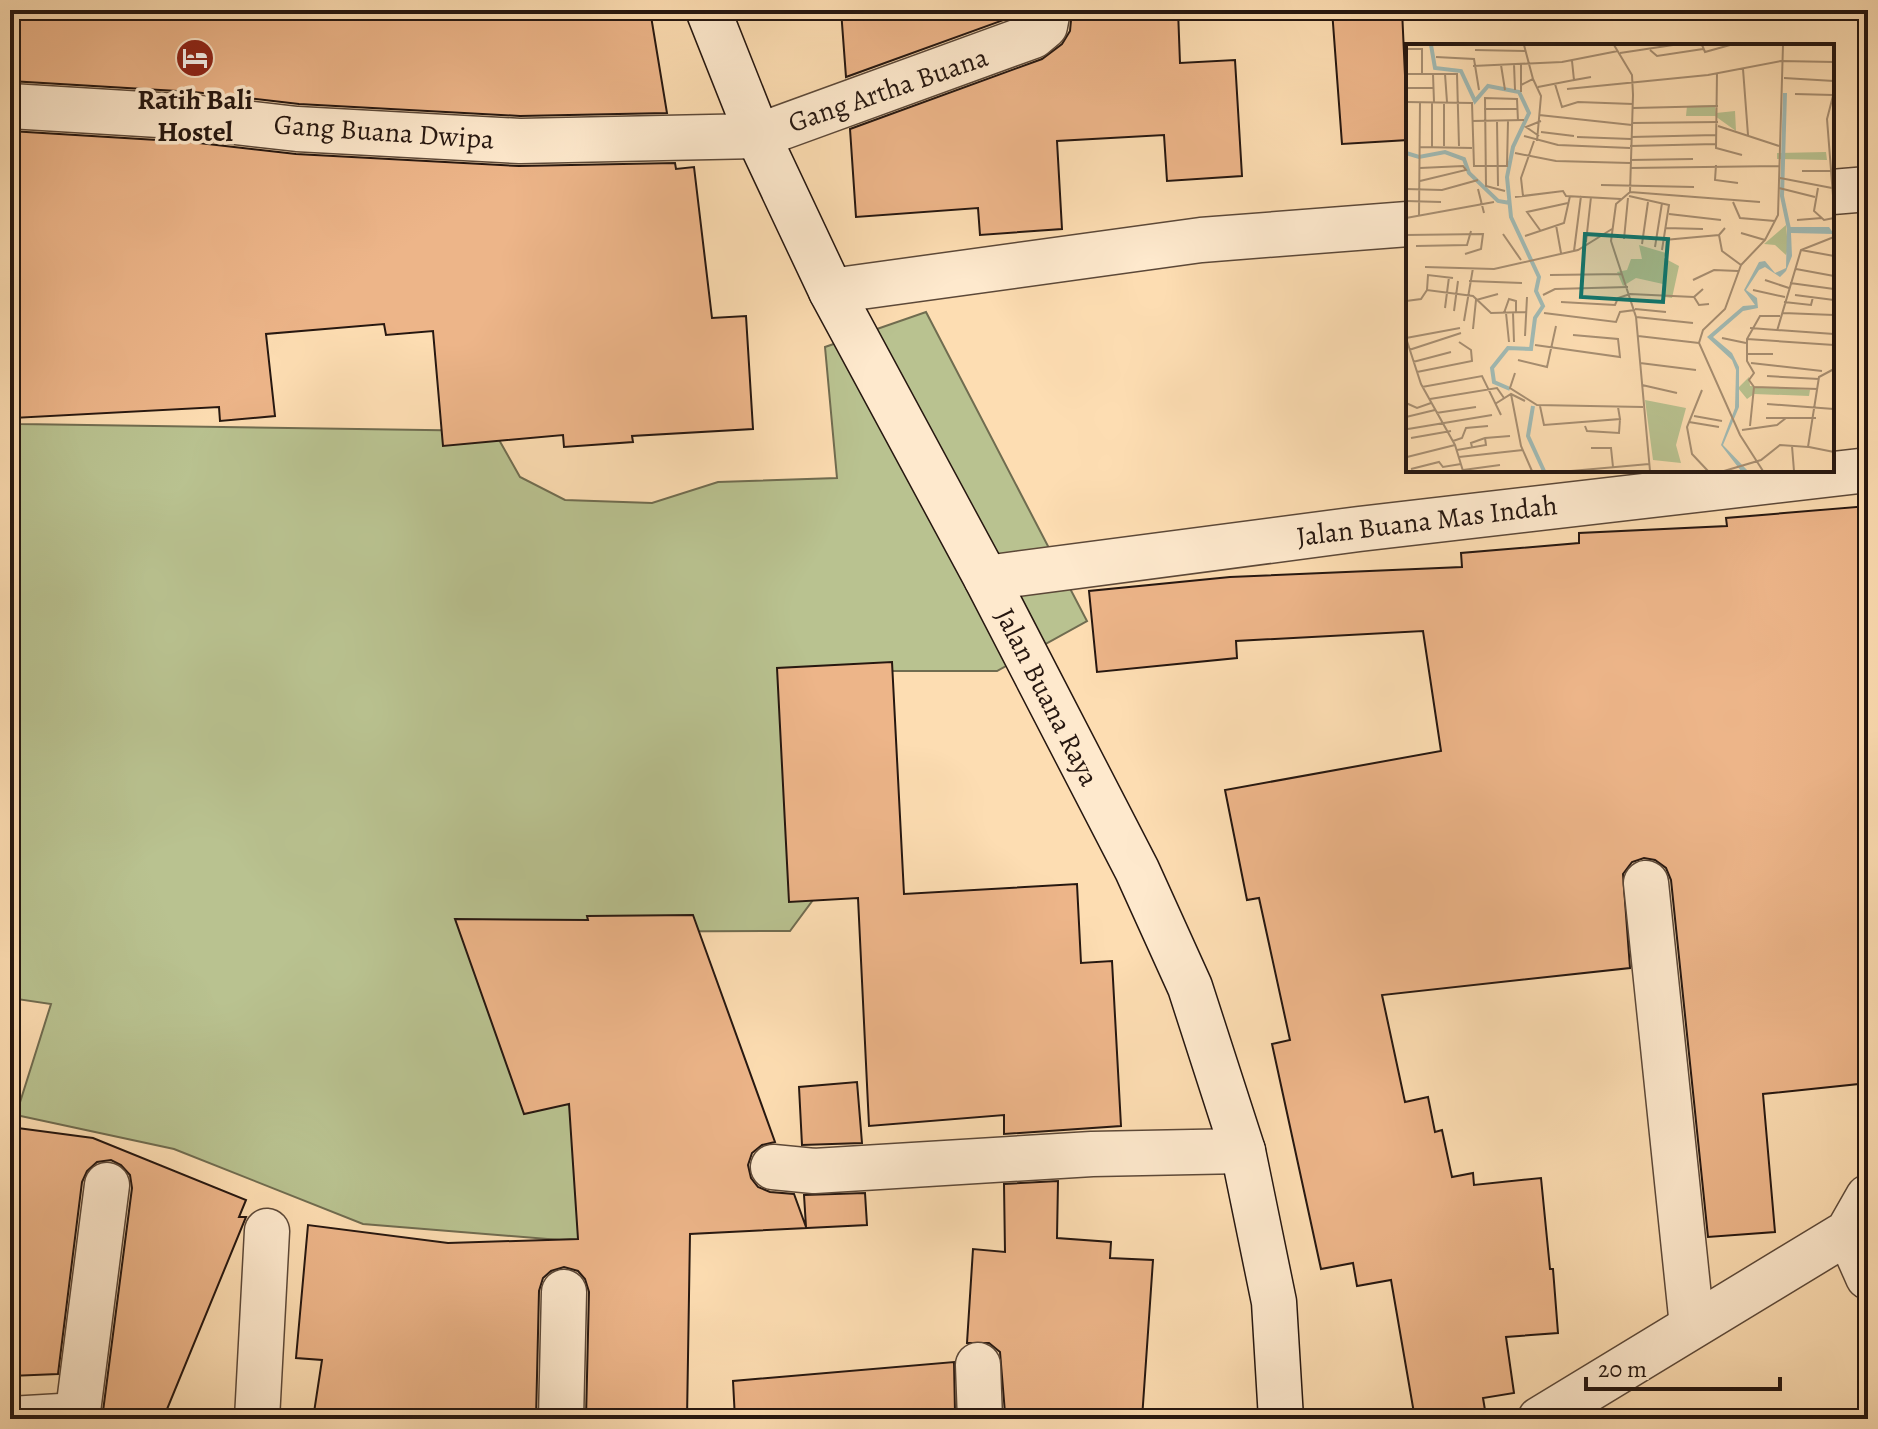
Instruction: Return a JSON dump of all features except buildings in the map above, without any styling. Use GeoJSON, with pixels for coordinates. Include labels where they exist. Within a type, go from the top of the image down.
{"type":"FeatureCollection","features":[{"type":"Feature","properties":{"kind":"street","name":"Jalan Buana Raya"},"geometry":{"type":"LineString","coordinates":[[708,10],[758,136],[831,291],[986,578],[1137,870],[1184,974],[1243,1151],[1274,1302],[1281,1419]]}},
{"type":"Feature","properties":{"kind":"street","name":"Gang Artha Buana"},"geometry":{"type":"LineString","coordinates":[[758,136],[1033,36],[1045,26],[1048,10]]}},
{"type":"Feature","properties":{"kind":"street","name":"Gang Buana Dwipa"},"geometry":{"type":"LineString","coordinates":[[10,106],[192,117],[297,129],[520,141],[758,136]]}},
{"type":"Feature","properties":{"kind":"street"},"geometry":{"type":"LineString","coordinates":[[1834,192],[1868,189]]}},
{"type":"Feature","properties":{"kind":"street"},"geometry":{"type":"LineString","coordinates":[[831,291],[1201,240],[1406,224]]}},
{"type":"Feature","properties":{"kind":"street","name":"Jalan Buana Mas Indah"},"geometry":{"type":"LineString","coordinates":[[986,578],[1359,529],[1868,470]]}},
{"type":"Feature","properties":{"kind":"street"},"geometry":{"type":"LineString","coordinates":[[1646,883],[1692,1326]]}},
{"type":"Feature","properties":{"kind":"street"},"geometry":{"type":"LineString","coordinates":[[773,1167],[814,1171],[1092,1154],[1243,1151]]}},
{"type":"Feature","properties":{"kind":"street"},"geometry":{"type":"LineString","coordinates":[[10,1419],[78,1417],[107,1185]]}},
{"type":"Feature","properties":{"kind":"street"},"geometry":{"type":"LineString","coordinates":[[1540,1419],[1692,1326],[1858,1214],[1868,1277]]}},
{"type":"Feature","properties":{"kind":"street"},"geometry":{"type":"LineString","coordinates":[[257,1419],[267,1231]]}},
{"type":"Feature","properties":{"kind":"street"},"geometry":{"type":"LineString","coordinates":[[561,1419],[564,1292]]}},
{"type":"Feature","properties":{"kind":"street"},"geometry":{"type":"LineString","coordinates":[[978,1365],[980,1419]]}},
{"type":"Feature","properties":{"kind":"green space"},"geometry":{"type":"Polygon","coordinates":[[[926,312],[1087,621],[997,671],[868,671],[824,885],[790,931],[550,932],[645,1247],[363,1224],[174,1149],[16,1115],[51,1004],[10,998],[10,355],[20,424],[494,431],[520,477],[565,500],[652,503],[718,482],[837,478],[825,347],[926,312]]]}},
{"type":"Feature","properties":{"kind":"place","name":"Ratih Bali Hostel"},"geometry":{"type":"Point","coordinates":[195,58]}}]}
